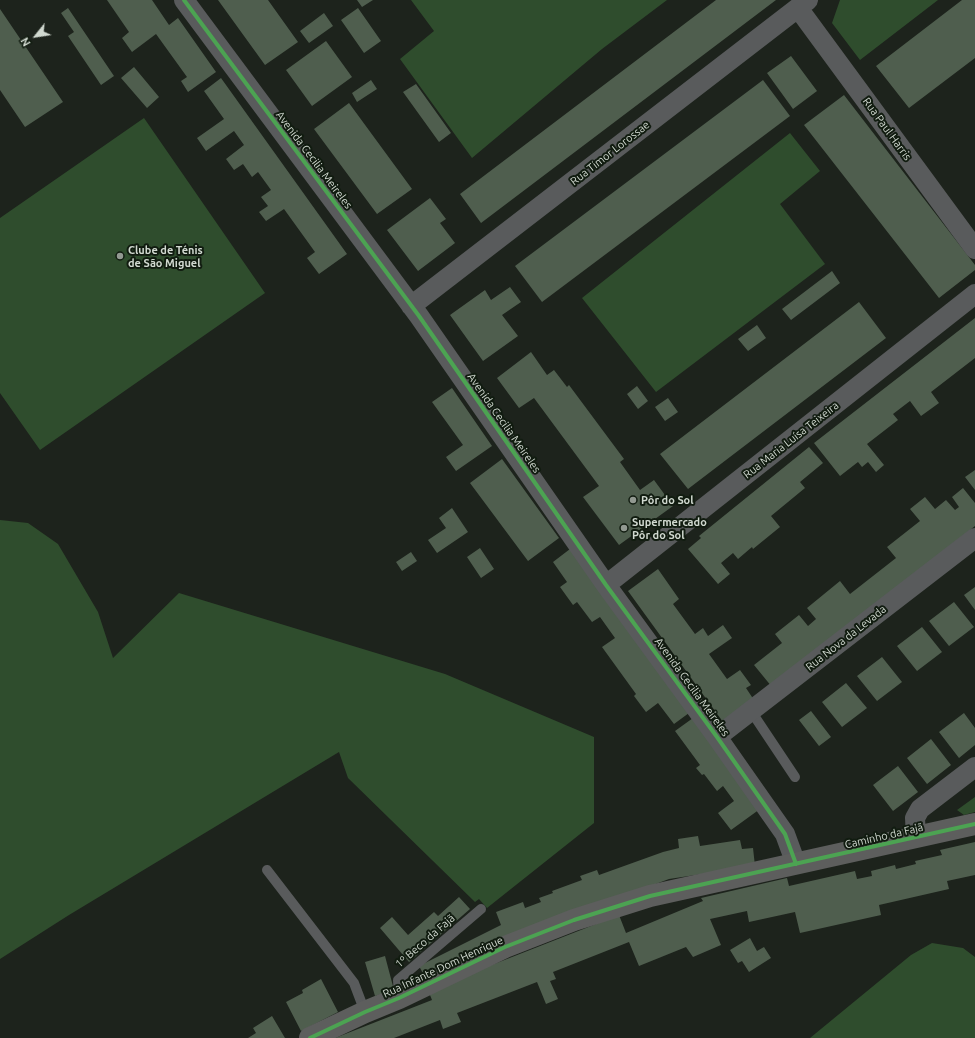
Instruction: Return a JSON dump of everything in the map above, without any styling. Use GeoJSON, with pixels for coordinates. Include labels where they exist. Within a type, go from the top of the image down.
{"type":"FeatureCollection","features":[{"type":"Feature","properties":{"kind":"street","name":"Avenida Cecilia Meireles"},"geometry":{"type":"LineString","coordinates":[[184,0],[411,306],[606,585],[717,737],[785,834],[796,864]]}},
{"type":"Feature","properties":{"kind":"street","name":"Rua Timor Lorossae"},"geometry":{"type":"LineString","coordinates":[[411,306],[803,4]]}},
{"type":"Feature","properties":{"kind":"street","name":"Rua Paul Harris"},"geometry":{"type":"LineString","coordinates":[[803,4],[975,249]]}},
{"type":"Feature","properties":{"kind":"street","name":"Rua Maria Luísa Teixeira"},"geometry":{"type":"LineString","coordinates":[[606,585],[975,294]]}},
{"type":"Feature","properties":{"kind":"street","name":"Rua Nova da Levada"},"geometry":{"type":"LineString","coordinates":[[717,737],[975,538]]}},
{"type":"Feature","properties":{"kind":"street"},"geometry":{"type":"LineString","coordinates":[[916,838],[914,818],[916,813],[975,767]]}},
{"type":"Feature","properties":{"kind":"street","name":"Caminho da Fajã"},"geometry":{"type":"LineString","coordinates":[[796,864],[975,824]]}},
{"type":"Feature","properties":{"kind":"street","name":"Rua Infante Dom Henrique"},"geometry":{"type":"LineString","coordinates":[[310,1038],[399,998],[505,947],[574,920],[650,896],[796,864]]}},
{"type":"Feature","properties":{"kind":"lane"},"geometry":{"type":"LineString","coordinates":[[751,711],[796,777]]}},
{"type":"Feature","properties":{"kind":"lane"},"geometry":{"type":"LineString","coordinates":[[267,870],[354,983],[365,1012]]}},
{"type":"Feature","properties":{"kind":"lane","name":"1º Beco da Fajã"},"geometry":{"type":"LineString","coordinates":[[399,998],[398,980],[481,909]]}},
{"type":"Feature","properties":{"kind":"green space"},"geometry":{"type":"Polygon","coordinates":[[[411,0],[667,0],[602,49],[472,158],[400,59],[434,31],[411,0]]]}},
{"type":"Feature","properties":{"kind":"green space"},"geometry":{"type":"Polygon","coordinates":[[[840,0],[938,0],[860,60],[832,23],[840,0]]]}},
{"type":"Feature","properties":{"kind":"green space","name":"Clube de Ténis de São Miguel"},"geometry":{"type":"Polygon","coordinates":[[[144,118],[265,293],[40,450],[0,393],[0,218],[144,118]]]}},
{"type":"Feature","properties":{"kind":"green space"},"geometry":{"type":"Polygon","coordinates":[[[790,133],[820,171],[780,204],[825,264],[656,392],[582,298],[790,133]]]}},
{"type":"Feature","properties":{"kind":"green space"},"geometry":{"type":"Polygon","coordinates":[[[0,520],[28,523],[58,544],[98,612],[113,658],[179,593],[445,674],[594,737],[594,823],[487,908],[479,899],[475,902],[348,778],[339,752],[69,915],[0,959],[0,520]]]}},
{"type":"Feature","properties":{"kind":"green space"},"geometry":{"type":"Polygon","coordinates":[[[975,797],[975,812],[964,815],[957,810],[975,797]]]}},
{"type":"Feature","properties":{"kind":"green space"},"geometry":{"type":"Polygon","coordinates":[[[932,943],[963,948],[975,957],[975,1038],[810,1038],[911,955],[932,943]]]}},
{"type":"Feature","properties":{"kind":"building"},"geometry":{"type":"Polygon","coordinates":[[[107,0],[152,0],[169,25],[178,18],[216,72],[188,92],[181,81],[187,77],[156,34],[132,52],[122,38],[129,32],[107,0]]]}},
{"type":"Feature","properties":{"kind":"building"},"geometry":{"type":"Polygon","coordinates":[[[218,0],[268,0],[298,42],[265,65],[218,0]]]}},
{"type":"Feature","properties":{"kind":"building"},"geometry":{"type":"Polygon","coordinates":[[[357,0],[373,0],[362,7],[357,0]]]}},
{"type":"Feature","properties":{"kind":"building"},"geometry":{"type":"Polygon","coordinates":[[[716,0],[776,0],[481,223],[460,194],[716,0]]]}},
{"type":"Feature","properties":{"kind":"building"},"geometry":{"type":"Polygon","coordinates":[[[962,0],[975,0],[975,58],[909,108],[876,66],[962,0]]]}},
{"type":"Feature","properties":{"kind":"building"},"geometry":{"type":"Polygon","coordinates":[[[68,8],[114,76],[101,85],[68,36],[74,32],[61,13],[68,8]]]}},
{"type":"Feature","properties":{"kind":"building"},"geometry":{"type":"Polygon","coordinates":[[[358,8],[381,41],[364,53],[341,20],[358,8]]]}},
{"type":"Feature","properties":{"kind":"building"},"geometry":{"type":"Polygon","coordinates":[[[0,9],[63,102],[25,127],[0,90],[0,9]]]}},
{"type":"Feature","properties":{"kind":"building"},"geometry":{"type":"Polygon","coordinates":[[[324,13],[333,26],[309,43],[300,31],[324,13]]]}},
{"type":"Feature","properties":{"kind":"building"},"geometry":{"type":"Polygon","coordinates":[[[326,41],[352,77],[312,106],[286,70],[326,41]]]}},
{"type":"Feature","properties":{"kind":"building"},"geometry":{"type":"Polygon","coordinates":[[[791,56],[817,91],[793,109],[767,73],[791,56]]]}},
{"type":"Feature","properties":{"kind":"building"},"geometry":{"type":"Polygon","coordinates":[[[134,67],[159,97],[147,108],[121,78],[134,67]]]}},
{"type":"Feature","properties":{"kind":"building"},"geometry":{"type":"Polygon","coordinates":[[[221,78],[347,254],[319,274],[307,258],[315,252],[284,209],[266,221],[259,212],[268,206],[261,197],[271,190],[258,172],[252,177],[243,164],[234,170],[226,159],[244,145],[234,131],[206,151],[197,138],[224,119],[204,91],[221,78]]]}},
{"type":"Feature","properties":{"kind":"building"},"geometry":{"type":"Polygon","coordinates":[[[371,80],[377,89],[357,102],[352,93],[371,80]]]}},
{"type":"Feature","properties":{"kind":"building"},"geometry":{"type":"Polygon","coordinates":[[[763,80],[790,116],[542,302],[515,266],[763,80]]]}},
{"type":"Feature","properties":{"kind":"building"},"geometry":{"type":"Polygon","coordinates":[[[416,84],[451,133],[439,142],[403,92],[416,84]]]}},
{"type":"Feature","properties":{"kind":"building"},"geometry":{"type":"Polygon","coordinates":[[[844,95],[975,265],[975,270],[939,298],[804,125],[844,95]]]}},
{"type":"Feature","properties":{"kind":"building"},"geometry":{"type":"Polygon","coordinates":[[[349,103],[412,189],[377,214],[314,129],[349,103]]]}},
{"type":"Feature","properties":{"kind":"building"},"geometry":{"type":"Polygon","coordinates":[[[430,198],[446,219],[440,223],[455,243],[418,271],[387,230],[430,198]]]}},
{"type":"Feature","properties":{"kind":"building"},"geometry":{"type":"Polygon","coordinates":[[[832,271],[840,283],[791,320],[782,309],[832,271]]]}},
{"type":"Feature","properties":{"kind":"building"},"geometry":{"type":"Polygon","coordinates":[[[510,287],[521,302],[502,315],[518,336],[483,361],[450,315],[485,290],[491,300],[510,287]]]}},
{"type":"Feature","properties":{"kind":"building"},"geometry":{"type":"Polygon","coordinates":[[[859,302],[886,338],[688,489],[660,454],[859,302]]]}},
{"type":"Feature","properties":{"kind":"building"},"geometry":{"type":"Polygon","coordinates":[[[975,318],[975,358],[931,392],[939,403],[921,416],[910,401],[893,414],[898,420],[867,444],[884,465],[876,472],[868,462],[862,467],[858,462],[840,476],[814,443],[975,318]]]}},
{"type":"Feature","properties":{"kind":"building"},"geometry":{"type":"Polygon","coordinates":[[[757,325],[766,338],[748,351],[738,339],[757,325]]]}},
{"type":"Feature","properties":{"kind":"building"},"geometry":{"type":"Polygon","coordinates":[[[531,352],[547,375],[554,370],[567,387],[569,385],[624,459],[620,462],[640,490],[654,480],[673,506],[619,545],[583,497],[599,486],[534,398],[519,408],[497,378],[531,352]]]}},
{"type":"Feature","properties":{"kind":"building"},"geometry":{"type":"Polygon","coordinates":[[[637,386],[648,401],[638,409],[627,394],[637,386]]]}},
{"type":"Feature","properties":{"kind":"building"},"geometry":{"type":"Polygon","coordinates":[[[452,388],[492,446],[456,471],[446,457],[463,445],[432,402],[452,388]]]}},
{"type":"Feature","properties":{"kind":"building"},"geometry":{"type":"Polygon","coordinates":[[[668,398],[678,412],[665,421],[655,407],[668,398]]]}},
{"type":"Feature","properties":{"kind":"building"},"geometry":{"type":"Polygon","coordinates":[[[809,447],[823,463],[800,482],[805,488],[771,516],[780,527],[738,559],[733,553],[721,563],[730,574],[718,584],[688,549],[701,538],[699,536],[809,447]]]}},
{"type":"Feature","properties":{"kind":"building"},"geometry":{"type":"Polygon","coordinates":[[[502,459],[559,538],[528,561],[470,483],[502,459]]]}},
{"type":"Feature","properties":{"kind":"building"},"geometry":{"type":"Polygon","coordinates":[[[975,470],[975,490],[965,477],[975,470]]]}},
{"type":"Feature","properties":{"kind":"building"},"geometry":{"type":"Polygon","coordinates":[[[963,488],[975,503],[975,526],[772,687],[754,665],[782,643],[775,634],[799,615],[808,626],[816,619],[807,608],[840,581],[850,594],[896,558],[887,547],[920,521],[910,509],[925,497],[935,509],[946,500],[955,510],[959,507],[952,497],[963,488]]]}},
{"type":"Feature","properties":{"kind":"building"},"geometry":{"type":"Polygon","coordinates":[[[452,508],[468,532],[437,553],[428,540],[446,528],[439,518],[452,508]]]}},
{"type":"Feature","properties":{"kind":"building"},"geometry":{"type":"Polygon","coordinates":[[[480,548],[494,569],[481,578],[467,557],[480,548]]]}},
{"type":"Feature","properties":{"kind":"building"},"geometry":{"type":"Polygon","coordinates":[[[570,549],[689,713],[674,724],[658,703],[646,712],[634,696],[636,694],[602,647],[615,638],[600,617],[592,622],[577,602],[573,605],[560,587],[567,582],[553,562],[570,549]]]}},
{"type":"Feature","properties":{"kind":"building"},"geometry":{"type":"Polygon","coordinates":[[[411,552],[417,561],[402,571],[396,562],[411,552]]]}},
{"type":"Feature","properties":{"kind":"building"},"geometry":{"type":"Polygon","coordinates":[[[658,569],[679,599],[673,604],[695,634],[703,628],[708,636],[723,625],[732,638],[709,654],[727,679],[740,670],[751,685],[746,688],[754,700],[723,722],[628,591],[658,569]]]}},
{"type":"Feature","properties":{"kind":"building"},"geometry":{"type":"Polygon","coordinates":[[[975,587],[975,610],[964,595],[975,587]]]}},
{"type":"Feature","properties":{"kind":"building"},"geometry":{"type":"Polygon","coordinates":[[[954,602],[974,627],[949,646],[929,621],[954,602]]]}},
{"type":"Feature","properties":{"kind":"building"},"geometry":{"type":"Polygon","coordinates":[[[922,627],[942,652],[917,671],[897,646],[922,627]]]}},
{"type":"Feature","properties":{"kind":"building"},"geometry":{"type":"Polygon","coordinates":[[[882,657],[902,682],[877,701],[857,676],[882,657]]]}},
{"type":"Feature","properties":{"kind":"building"},"geometry":{"type":"Polygon","coordinates":[[[846,683],[867,708],[842,727],[822,702],[846,683]]]}},
{"type":"Feature","properties":{"kind":"building"},"geometry":{"type":"Polygon","coordinates":[[[811,711],[831,737],[819,746],[799,720],[811,711]]]}},
{"type":"Feature","properties":{"kind":"building"},"geometry":{"type":"Polygon","coordinates":[[[964,713],[975,728],[975,745],[959,758],[939,732],[964,713]]]}},
{"type":"Feature","properties":{"kind":"building"},"geometry":{"type":"Polygon","coordinates":[[[693,718],[760,809],[731,830],[718,813],[734,801],[723,786],[717,791],[704,774],[702,775],[696,768],[700,765],[675,731],[693,718]]]}},
{"type":"Feature","properties":{"kind":"building"},"geometry":{"type":"Polygon","coordinates":[[[931,739],[951,765],[927,784],[907,758],[931,739]]]}},
{"type":"Feature","properties":{"kind":"building"},"geometry":{"type":"Polygon","coordinates":[[[898,766],[918,792],[893,811],[873,785],[898,766]]]}},
{"type":"Feature","properties":{"kind":"building"},"geometry":{"type":"Polygon","coordinates":[[[698,836],[700,846],[740,840],[742,849],[753,848],[755,866],[669,879],[501,942],[426,979],[419,966],[501,925],[496,912],[523,902],[525,908],[541,902],[539,898],[553,893],[552,891],[582,880],[580,876],[597,870],[599,875],[663,852],[679,848],[678,839],[698,836]]]}},
{"type":"Feature","properties":{"kind":"building"},"geometry":{"type":"Polygon","coordinates":[[[975,842],[975,875],[947,881],[949,889],[879,905],[881,915],[800,933],[795,912],[749,922],[747,911],[710,919],[721,945],[693,957],[686,947],[639,966],[629,942],[553,972],[556,979],[550,981],[558,999],[546,1004],[537,982],[457,1013],[461,1022],[443,1029],[440,1020],[394,1038],[335,1038],[432,1000],[428,990],[619,915],[626,933],[703,901],[701,898],[787,878],[789,886],[855,871],[857,879],[872,876],[871,871],[895,865],[896,869],[916,864],[915,861],[942,855],[940,850],[975,842]]]}},
{"type":"Feature","properties":{"kind":"building"},"geometry":{"type":"Polygon","coordinates":[[[459,897],[470,909],[409,962],[380,928],[392,917],[408,935],[434,912],[438,916],[459,897]]]}},
{"type":"Feature","properties":{"kind":"building"},"geometry":{"type":"Polygon","coordinates":[[[750,938],[757,951],[764,947],[771,958],[749,972],[742,961],[738,963],[730,950],[750,938]]]}},
{"type":"Feature","properties":{"kind":"building"},"geometry":{"type":"Polygon","coordinates":[[[385,956],[394,990],[375,996],[365,962],[385,956]]]}},
{"type":"Feature","properties":{"kind":"building"},"geometry":{"type":"Polygon","coordinates":[[[321,979],[338,1012],[301,1031],[286,1002],[303,993],[302,990],[321,979]]]}},
{"type":"Feature","properties":{"kind":"building"},"geometry":{"type":"Polygon","coordinates":[[[272,1016],[285,1038],[248,1038],[256,1033],[253,1028],[272,1016]]]}},
{"type":"Feature","properties":{"kind":"cycle path"},"geometry":{"type":"LineString","coordinates":[[184,0],[419,316],[606,585],[717,737],[785,834],[796,864]]}},
{"type":"Feature","properties":{"kind":"cycle path"},"geometry":{"type":"LineString","coordinates":[[310,1038],[399,998],[505,947],[574,920],[650,896],[975,824]]}},
{"type":"Feature","properties":{"kind":"place","name":"Clube de Ténis de São Miguel"},"geometry":{"type":"Point","coordinates":[120,256]}},
{"type":"Feature","properties":{"kind":"place","name":"Pôr do Sol"},"geometry":{"type":"Point","coordinates":[633,500]}},
{"type":"Feature","properties":{"kind":"place","name":"Supermercado Pôr do Sol"},"geometry":{"type":"Point","coordinates":[624,528]}}]}
